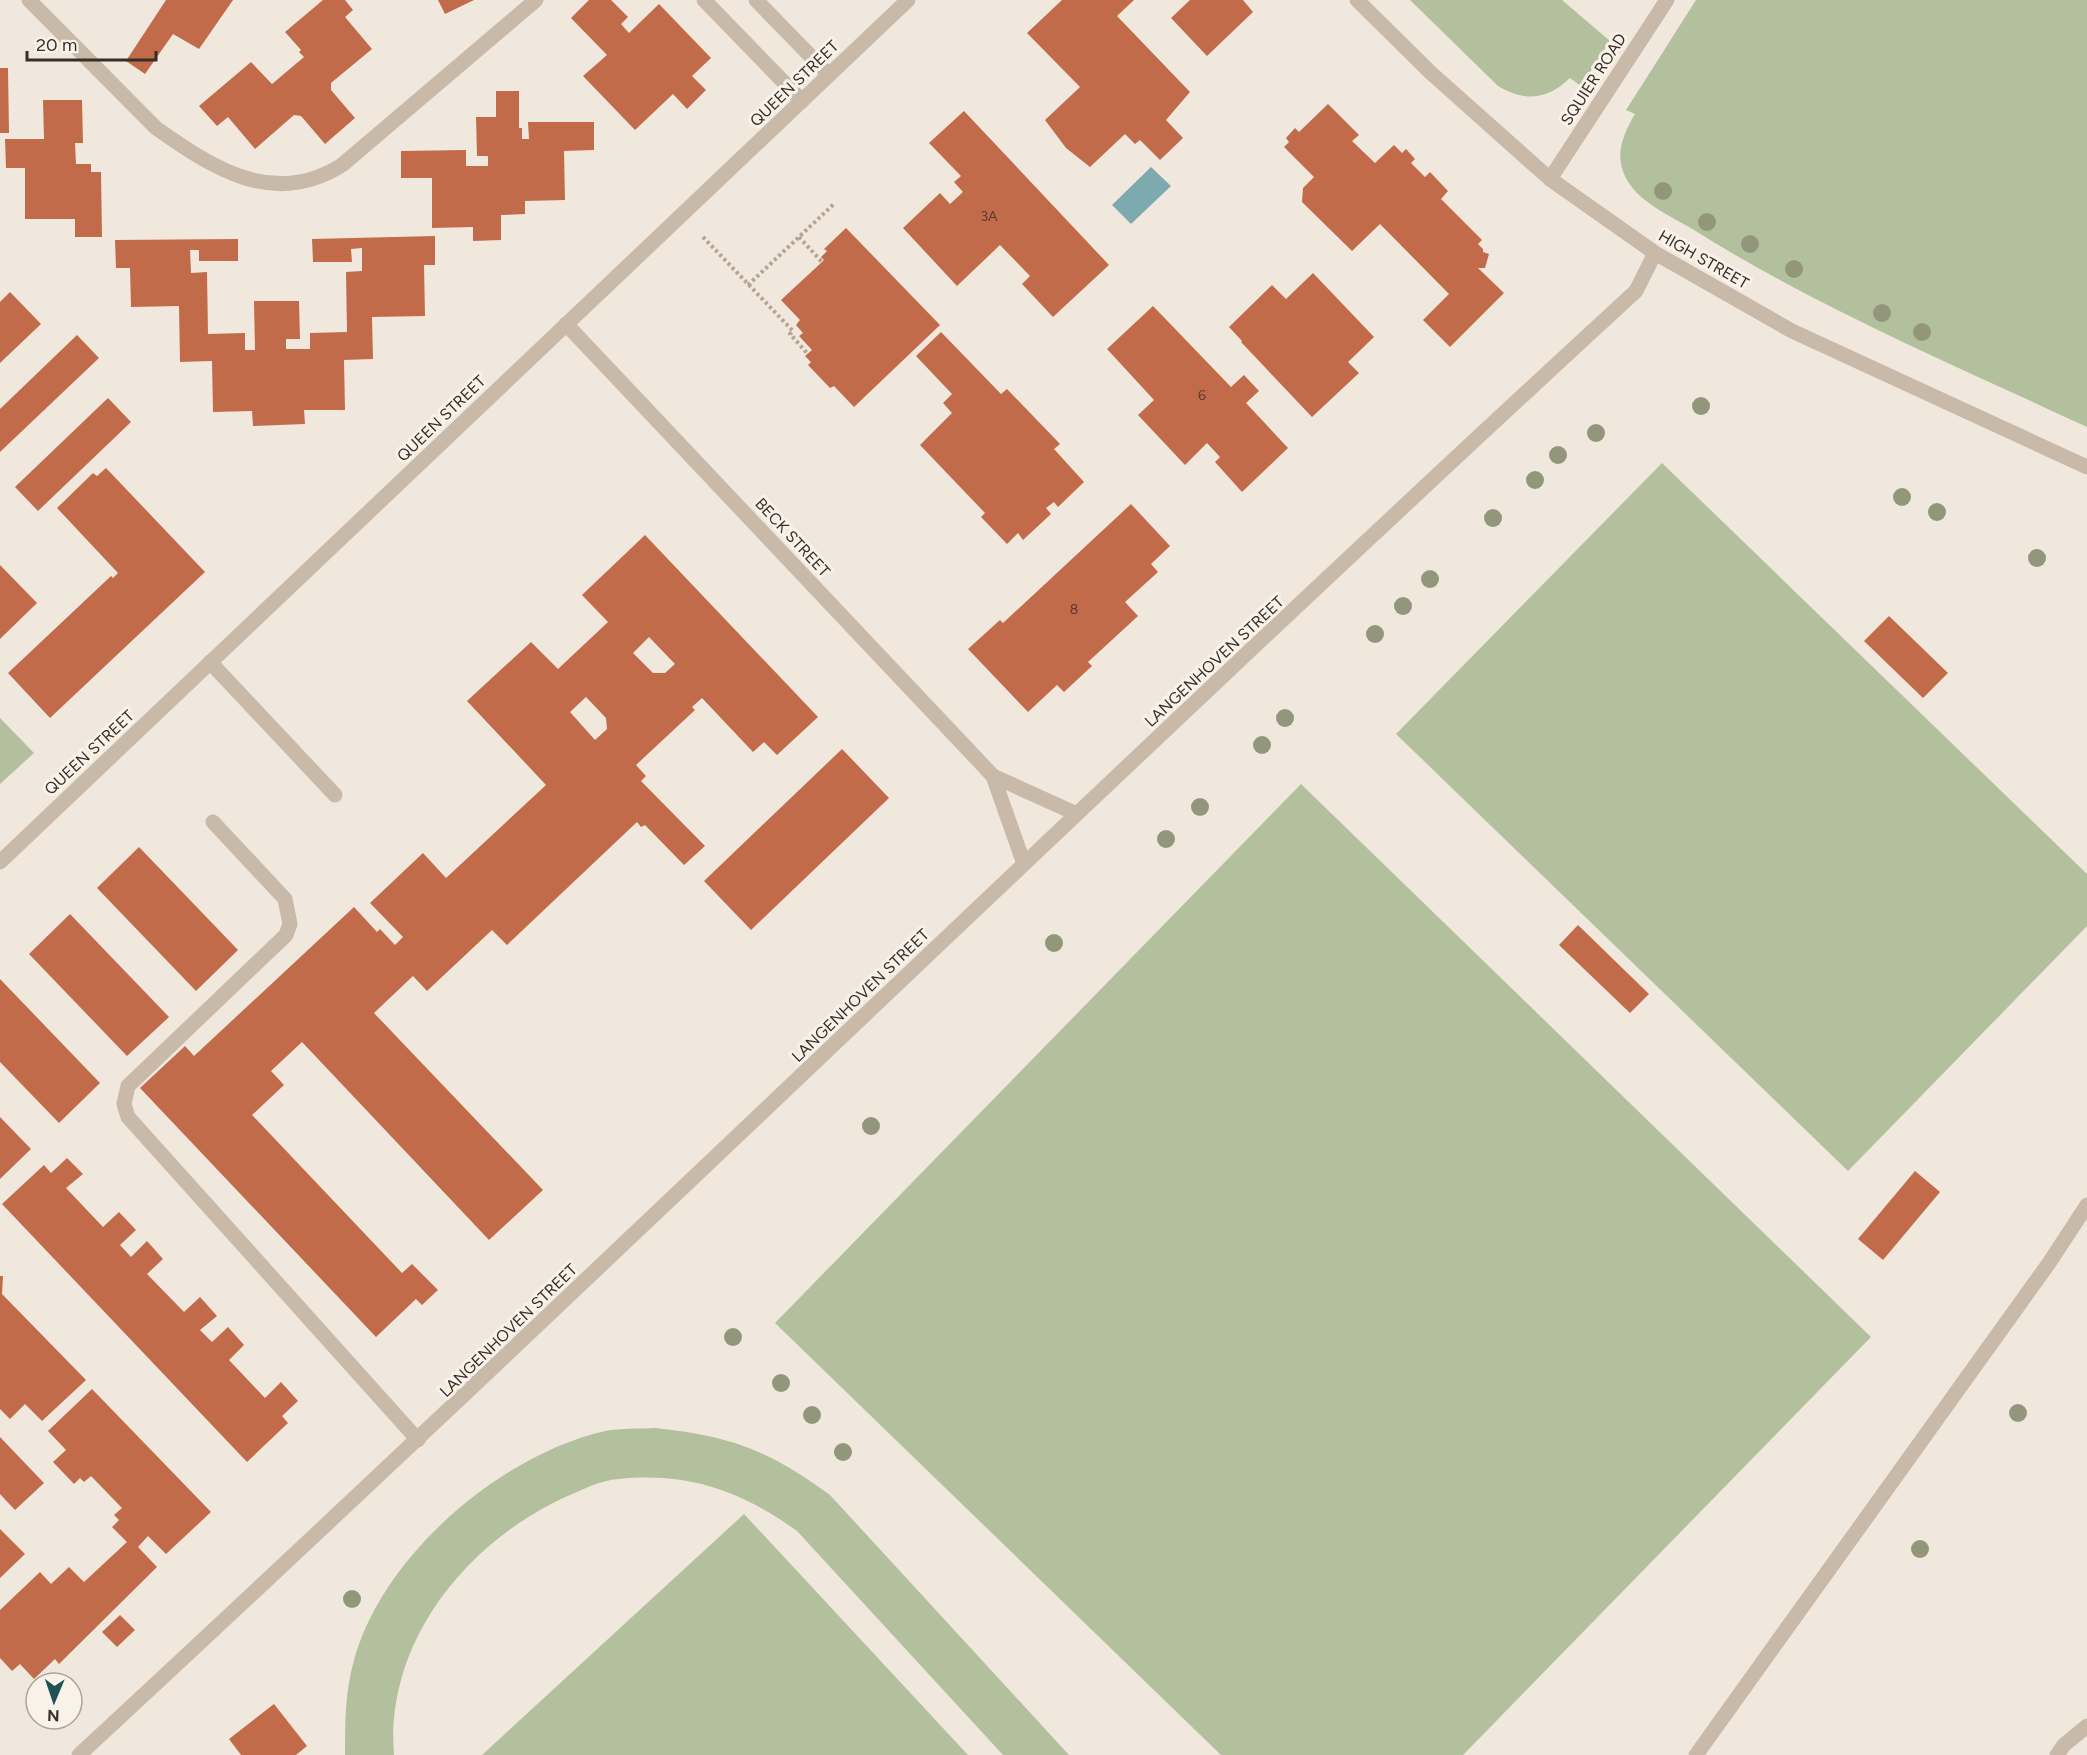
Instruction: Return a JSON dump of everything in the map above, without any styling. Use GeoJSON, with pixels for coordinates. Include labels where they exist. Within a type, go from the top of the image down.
{"type":"FeatureCollection","features":[{"type":"Feature","properties":{"kind":"street"},"geometry":{"type":"LineString","coordinates":[[29,0],[156,128],[173,140],[230,174],[270,184],[293,184],[324,177],[342,165],[536,0]]}},
{"type":"Feature","properties":{"kind":"street"},"geometry":{"type":"LineString","coordinates":[[704,0],[802,101]]}},
{"type":"Feature","properties":{"kind":"street"},"geometry":{"type":"LineString","coordinates":[[756,0],[830,75]]}},
{"type":"Feature","properties":{"kind":"street","name":"QUEEN STREET"},"geometry":{"type":"LineString","coordinates":[[0,862],[908,0]]}},
{"type":"Feature","properties":{"kind":"street","name":"HIGH STREET"},"geometry":{"type":"LineString","coordinates":[[1357,0],[1431,73],[1550,179],[1655,253],[1792,331],[2087,467]]}},
{"type":"Feature","properties":{"kind":"street","name":"SQUIER ROAD"},"geometry":{"type":"LineString","coordinates":[[1550,179],[1666,0]]}},
{"type":"Feature","properties":{"kind":"street","name":"LANGENHOVEN STREET"},"geometry":{"type":"LineString","coordinates":[[79,1755],[418,1440],[1077,814],[1636,291],[1655,253]]}},
{"type":"Feature","properties":{"kind":"street","name":"BECK STREET"},"geometry":{"type":"LineString","coordinates":[[566,324],[993,776],[1077,814]]}},
{"type":"Feature","properties":{"kind":"street"},"geometry":{"type":"LineString","coordinates":[[210,662],[335,795]]}},
{"type":"Feature","properties":{"kind":"street","name":"BECK STREET"},"geometry":{"type":"LineString","coordinates":[[993,776],[1024,864]]}},
{"type":"Feature","properties":{"kind":"street"},"geometry":{"type":"LineString","coordinates":[[213,822],[285,899],[290,924],[286,935],[128,1086],[124,1104],[128,1117],[418,1440]]}},
{"type":"Feature","properties":{"kind":"street"},"geometry":{"type":"LineString","coordinates":[[1696,1755],[2049,1263],[2087,1205]]}},
{"type":"Feature","properties":{"kind":"street"},"geometry":{"type":"LineString","coordinates":[[2057,1755],[2064,1745],[2087,1726]]}},
{"type":"Feature","properties":{"kind":"path"},"geometry":{"type":"LineString","coordinates":[[748,285],[835,202]]}},
{"type":"Feature","properties":{"kind":"path"},"geometry":{"type":"LineString","coordinates":[[703,237],[793,331],[790,334],[808,354]]}},
{"type":"Feature","properties":{"kind":"path"},"geometry":{"type":"LineString","coordinates":[[799,237],[822,262]]}},
{"type":"Feature","properties":{"kind":"green space"},"geometry":{"type":"Polygon","coordinates":[[[1410,0],[1562,0],[1610,41],[1581,86],[1570,78],[1553,91],[1544,94],[1517,95],[1498,86],[1410,0]]]}},
{"type":"Feature","properties":{"kind":"green space"},"geometry":{"type":"Polygon","coordinates":[[[1696,0],[2087,0],[2087,427],[1887,334],[1789,285],[1665,213],[1636,192],[1624,174],[1620,158],[1624,136],[1635,114],[1626,110],[1696,0]]]}},
{"type":"Feature","properties":{"kind":"green space"},"geometry":{"type":"Polygon","coordinates":[[[1662,463],[2087,874],[2087,926],[1848,1171],[1396,734],[1662,463]]]}},
{"type":"Feature","properties":{"kind":"green space"},"geometry":{"type":"Polygon","coordinates":[[[0,718],[34,753],[0,784],[0,718]]]}},
{"type":"Feature","properties":{"kind":"green space"},"geometry":{"type":"Polygon","coordinates":[[[1301,784],[1871,1337],[1463,1755],[1221,1755],[775,1323],[1301,784]]]}},
{"type":"Feature","properties":{"kind":"green space"},"geometry":{"type":"Polygon","coordinates":[[[655,1428],[706,1436],[748,1448],[787,1467],[830,1495],[1069,1755],[1003,1755],[797,1531],[776,1517],[735,1495],[713,1487],[668,1479],[644,1478],[612,1480],[583,1489],[527,1518],[494,1542],[464,1570],[438,1602],[418,1637],[403,1674],[395,1714],[394,1755],[345,1755],[345,1720],[350,1675],[367,1624],[389,1586],[417,1550],[450,1516],[486,1487],[525,1462],[565,1444],[605,1431],[655,1428]]]}},
{"type":"Feature","properties":{"kind":"green space"},"geometry":{"type":"Polygon","coordinates":[[[744,1514],[968,1755],[482,1755],[744,1514]]]}},
{"type":"Feature","properties":{"kind":"water"},"geometry":{"type":"Polygon","coordinates":[[[1151,167],[1171,186],[1131,224],[1112,205],[1151,167]]]}},
{"type":"Feature","properties":{"kind":"building"},"geometry":{"type":"Polygon","coordinates":[[[166,0],[233,0],[199,49],[173,34],[145,74],[126,61],[166,0]]]}},
{"type":"Feature","properties":{"kind":"building"},"geometry":{"type":"Polygon","coordinates":[[[323,0],[345,0],[353,10],[345,17],[372,49],[331,83],[331,90],[355,118],[325,144],[301,116],[294,115],[255,149],[228,117],[217,126],[199,106],[251,62],[272,84],[304,57],[299,52],[301,50],[285,32],[323,0]]]}},
{"type":"Feature","properties":{"kind":"building"},"geometry":{"type":"Polygon","coordinates":[[[438,0],[474,0],[445,14],[438,0]]]}},
{"type":"Feature","properties":{"kind":"building"},"geometry":{"type":"Polygon","coordinates":[[[589,0],[611,0],[628,17],[621,24],[629,33],[659,4],[711,58],[692,76],[706,90],[687,109],[673,94],[635,130],[583,76],[607,55],[571,18],[589,0]]]}},
{"type":"Feature","properties":{"kind":"building"},"geometry":{"type":"Polygon","coordinates":[[[1062,0],[1134,0],[1117,16],[1190,92],[1166,120],[1183,138],[1160,160],[1140,140],[1135,144],[1125,134],[1090,167],[1066,148],[1045,120],[1080,87],[1027,33],[1062,0]]]}},
{"type":"Feature","properties":{"kind":"building"},"geometry":{"type":"Polygon","coordinates":[[[1190,0],[1243,0],[1253,12],[1207,56],[1171,18],[1190,0]]]}},
{"type":"Feature","properties":{"kind":"building"},"geometry":{"type":"Polygon","coordinates":[[[0,68],[8,68],[9,133],[0,133],[0,68]]]}},
{"type":"Feature","properties":{"kind":"building"},"geometry":{"type":"Polygon","coordinates":[[[496,91],[519,91],[519,128],[522,128],[522,139],[529,139],[528,122],[594,122],[594,150],[564,151],[565,200],[525,201],[525,214],[501,215],[501,240],[473,241],[473,227],[432,228],[432,178],[401,178],[401,151],[466,150],[466,166],[488,166],[488,156],[477,156],[476,117],[496,117],[496,91]]]}},
{"type":"Feature","properties":{"kind":"building"},"geometry":{"type":"Polygon","coordinates":[[[43,100],[82,100],[83,143],[75,143],[76,164],[91,164],[91,172],[101,172],[102,237],[75,237],[75,219],[25,219],[25,168],[6,168],[5,139],[44,139],[43,100]]]}},
{"type":"Feature","properties":{"kind":"building"},"geometry":{"type":"Polygon","coordinates":[[[1328,104],[1359,135],[1352,141],[1375,163],[1394,145],[1402,153],[1406,149],[1415,159],[1411,163],[1425,177],[1430,172],[1448,191],[1441,199],[1482,240],[1478,244],[1483,252],[1489,254],[1485,268],[1478,268],[1504,293],[1450,347],[1423,320],[1449,294],[1380,224],[1352,251],[1302,202],[1303,188],[1314,177],[1284,147],[1289,142],[1286,138],[1295,128],[1299,132],[1328,104]]]}},
{"type":"Feature","properties":{"kind":"building"},"geometry":{"type":"Polygon","coordinates":[[[964,111],[1109,265],[1053,317],[1022,284],[1030,276],[1000,245],[957,286],[903,228],[940,193],[950,204],[963,192],[954,182],[961,176],[929,143],[964,111]]]}},
{"type":"Feature","properties":{"kind":"building"},"geometry":{"type":"Polygon","coordinates":[[[846,228],[940,325],[854,407],[834,386],[830,388],[808,365],[811,362],[805,356],[812,350],[799,336],[803,333],[796,325],[800,320],[781,300],[824,260],[821,257],[827,251],[824,249],[846,228]]]}},
{"type":"Feature","properties":{"kind":"building"},"geometry":{"type":"Polygon","coordinates":[[[435,236],[435,265],[424,265],[425,316],[372,317],[373,359],[344,360],[345,410],[304,410],[305,424],[253,426],[252,411],[213,412],[212,361],[180,362],[179,306],[131,307],[130,268],[116,268],[115,240],[238,239],[238,261],[199,261],[199,250],[190,250],[191,273],[207,272],[208,334],[245,333],[245,350],[255,350],[254,301],[299,301],[300,339],[286,339],[286,349],[310,349],[310,333],[347,332],[346,272],[362,271],[362,248],[351,249],[352,262],[313,262],[312,239],[435,236]]]}},
{"type":"Feature","properties":{"kind":"building"},"geometry":{"type":"Polygon","coordinates":[[[1313,273],[1374,337],[1348,362],[1359,373],[1312,417],[1229,327],[1272,285],[1286,299],[1313,273]]]}},
{"type":"Feature","properties":{"kind":"building"},"geometry":{"type":"Polygon","coordinates":[[[10,292],[41,324],[0,363],[0,302],[10,292]]]}},
{"type":"Feature","properties":{"kind":"building"},"geometry":{"type":"Polygon","coordinates":[[[1153,306],[1231,387],[1244,375],[1259,391],[1246,403],[1288,448],[1242,492],[1215,462],[1220,457],[1207,443],[1185,465],[1138,415],[1154,400],[1107,349],[1153,306]]]}},
{"type":"Feature","properties":{"kind":"building"},"geometry":{"type":"Polygon","coordinates":[[[941,332],[1001,394],[1007,389],[1060,444],[1054,449],[1084,482],[1058,507],[1054,502],[1046,508],[1051,514],[1023,540],[1018,533],[1007,544],[981,517],[985,513],[920,445],[952,413],[943,403],[952,394],[916,356],[941,332]]]}},
{"type":"Feature","properties":{"kind":"building"},"geometry":{"type":"Polygon","coordinates":[[[77,335],[99,358],[0,452],[0,409],[77,335]]]}},
{"type":"Feature","properties":{"kind":"building"},"geometry":{"type":"Polygon","coordinates":[[[108,398],[131,422],[38,511],[15,487],[108,398]]]}},
{"type":"Feature","properties":{"kind":"building"},"geometry":{"type":"Polygon","coordinates":[[[106,468],[205,572],[50,718],[8,673],[111,576],[113,578],[118,573],[57,508],[93,473],[97,476],[106,468]]]}},
{"type":"Feature","properties":{"kind":"building"},"geometry":{"type":"Polygon","coordinates":[[[1131,504],[1170,546],[1151,564],[1158,572],[1125,602],[1138,616],[1088,662],[1092,666],[1064,692],[1057,685],[1028,712],[968,649],[1000,620],[1003,623],[1131,504]]]}},
{"type":"Feature","properties":{"kind":"building"},"geometry":{"type":"Polygon","coordinates":[[[645,535],[818,717],[777,755],[764,742],[753,752],[702,698],[692,707],[695,710],[636,765],[646,776],[641,781],[705,846],[684,865],[645,825],[641,827],[637,822],[507,945],[492,930],[427,991],[413,976],[374,1013],[543,1190],[489,1240],[302,1042],[271,1071],[284,1085],[252,1115],[402,1273],[412,1264],[438,1290],[422,1305],[416,1299],[376,1337],[140,1088],[185,1046],[194,1056],[354,907],[377,932],[380,929],[395,945],[403,937],[370,903],[423,853],[446,878],[546,785],[467,701],[531,642],[558,669],[608,622],[582,595],[645,535]],[[649,637],[633,653],[653,673],[665,673],[675,664],[649,637]],[[586,697],[570,712],[595,740],[607,729],[606,718],[586,697]]]}},
{"type":"Feature","properties":{"kind":"building"},"geometry":{"type":"Polygon","coordinates":[[[0,565],[37,603],[0,639],[0,565]]]}},
{"type":"Feature","properties":{"kind":"building"},"geometry":{"type":"Polygon","coordinates":[[[1889,616],[1948,673],[1923,698],[1864,641],[1889,616]]]}},
{"type":"Feature","properties":{"kind":"building"},"geometry":{"type":"Polygon","coordinates":[[[842,749],[889,798],[751,930],[704,881],[842,749]]]}},
{"type":"Feature","properties":{"kind":"building"},"geometry":{"type":"Polygon","coordinates":[[[139,847],[238,950],[196,991],[97,888],[139,847]]]}},
{"type":"Feature","properties":{"kind":"building"},"geometry":{"type":"Polygon","coordinates":[[[70,914],[169,1017],[127,1056],[29,954],[70,914]]]}},
{"type":"Feature","properties":{"kind":"building"},"geometry":{"type":"Polygon","coordinates":[[[1578,925],[1649,994],[1630,1013],[1559,945],[1578,925]]]}},
{"type":"Feature","properties":{"kind":"building"},"geometry":{"type":"Polygon","coordinates":[[[0,979],[100,1083],[59,1123],[0,1062],[0,979]]]}},
{"type":"Feature","properties":{"kind":"building"},"geometry":{"type":"Polygon","coordinates":[[[0,1117],[31,1149],[0,1179],[0,1117]]]}},
{"type":"Feature","properties":{"kind":"building"},"geometry":{"type":"Polygon","coordinates":[[[67,1158],[83,1174],[66,1188],[103,1227],[119,1212],[136,1230],[120,1245],[131,1257],[147,1241],[163,1259],[147,1274],[184,1312],[200,1297],[217,1316],[200,1330],[212,1342],[228,1327],[244,1345],[229,1360],[265,1398],[281,1382],[298,1401],[282,1416],[288,1423],[247,1462],[2,1204],[44,1165],[51,1173],[67,1158]]]}},
{"type":"Feature","properties":{"kind":"building"},"geometry":{"type":"Polygon","coordinates":[[[1915,1171],[1940,1192],[1883,1260],[1858,1239],[1915,1171]]]}},
{"type":"Feature","properties":{"kind":"building"},"geometry":{"type":"Polygon","coordinates":[[[0,1276],[3,1276],[2,1294],[86,1380],[42,1421],[25,1404],[10,1419],[0,1409],[0,1276]]]}},
{"type":"Feature","properties":{"kind":"building"},"geometry":{"type":"Polygon","coordinates":[[[92,1389],[211,1512],[166,1554],[148,1536],[138,1547],[157,1567],[59,1664],[55,1659],[42,1671],[27,1671],[20,1664],[12,1671],[0,1658],[0,1610],[40,1572],[51,1584],[69,1567],[84,1582],[127,1542],[112,1527],[119,1520],[114,1515],[122,1508],[91,1476],[84,1482],[80,1478],[74,1484],[53,1462],[66,1450],[48,1431],[92,1389]]]}},
{"type":"Feature","properties":{"kind":"building"},"geometry":{"type":"Polygon","coordinates":[[[0,1437],[44,1483],[15,1510],[0,1494],[0,1437]]]}},
{"type":"Feature","properties":{"kind":"building"},"geometry":{"type":"Polygon","coordinates":[[[0,1529],[25,1554],[0,1578],[0,1529]]]}},
{"type":"Feature","properties":{"kind":"building"},"geometry":{"type":"Polygon","coordinates":[[[120,1615],[135,1630],[117,1647],[102,1632],[120,1615]]]}},
{"type":"Feature","properties":{"kind":"building"},"geometry":{"type":"Polygon","coordinates":[[[274,1704],[307,1746],[296,1755],[241,1755],[229,1739],[274,1704]]]}}]}
